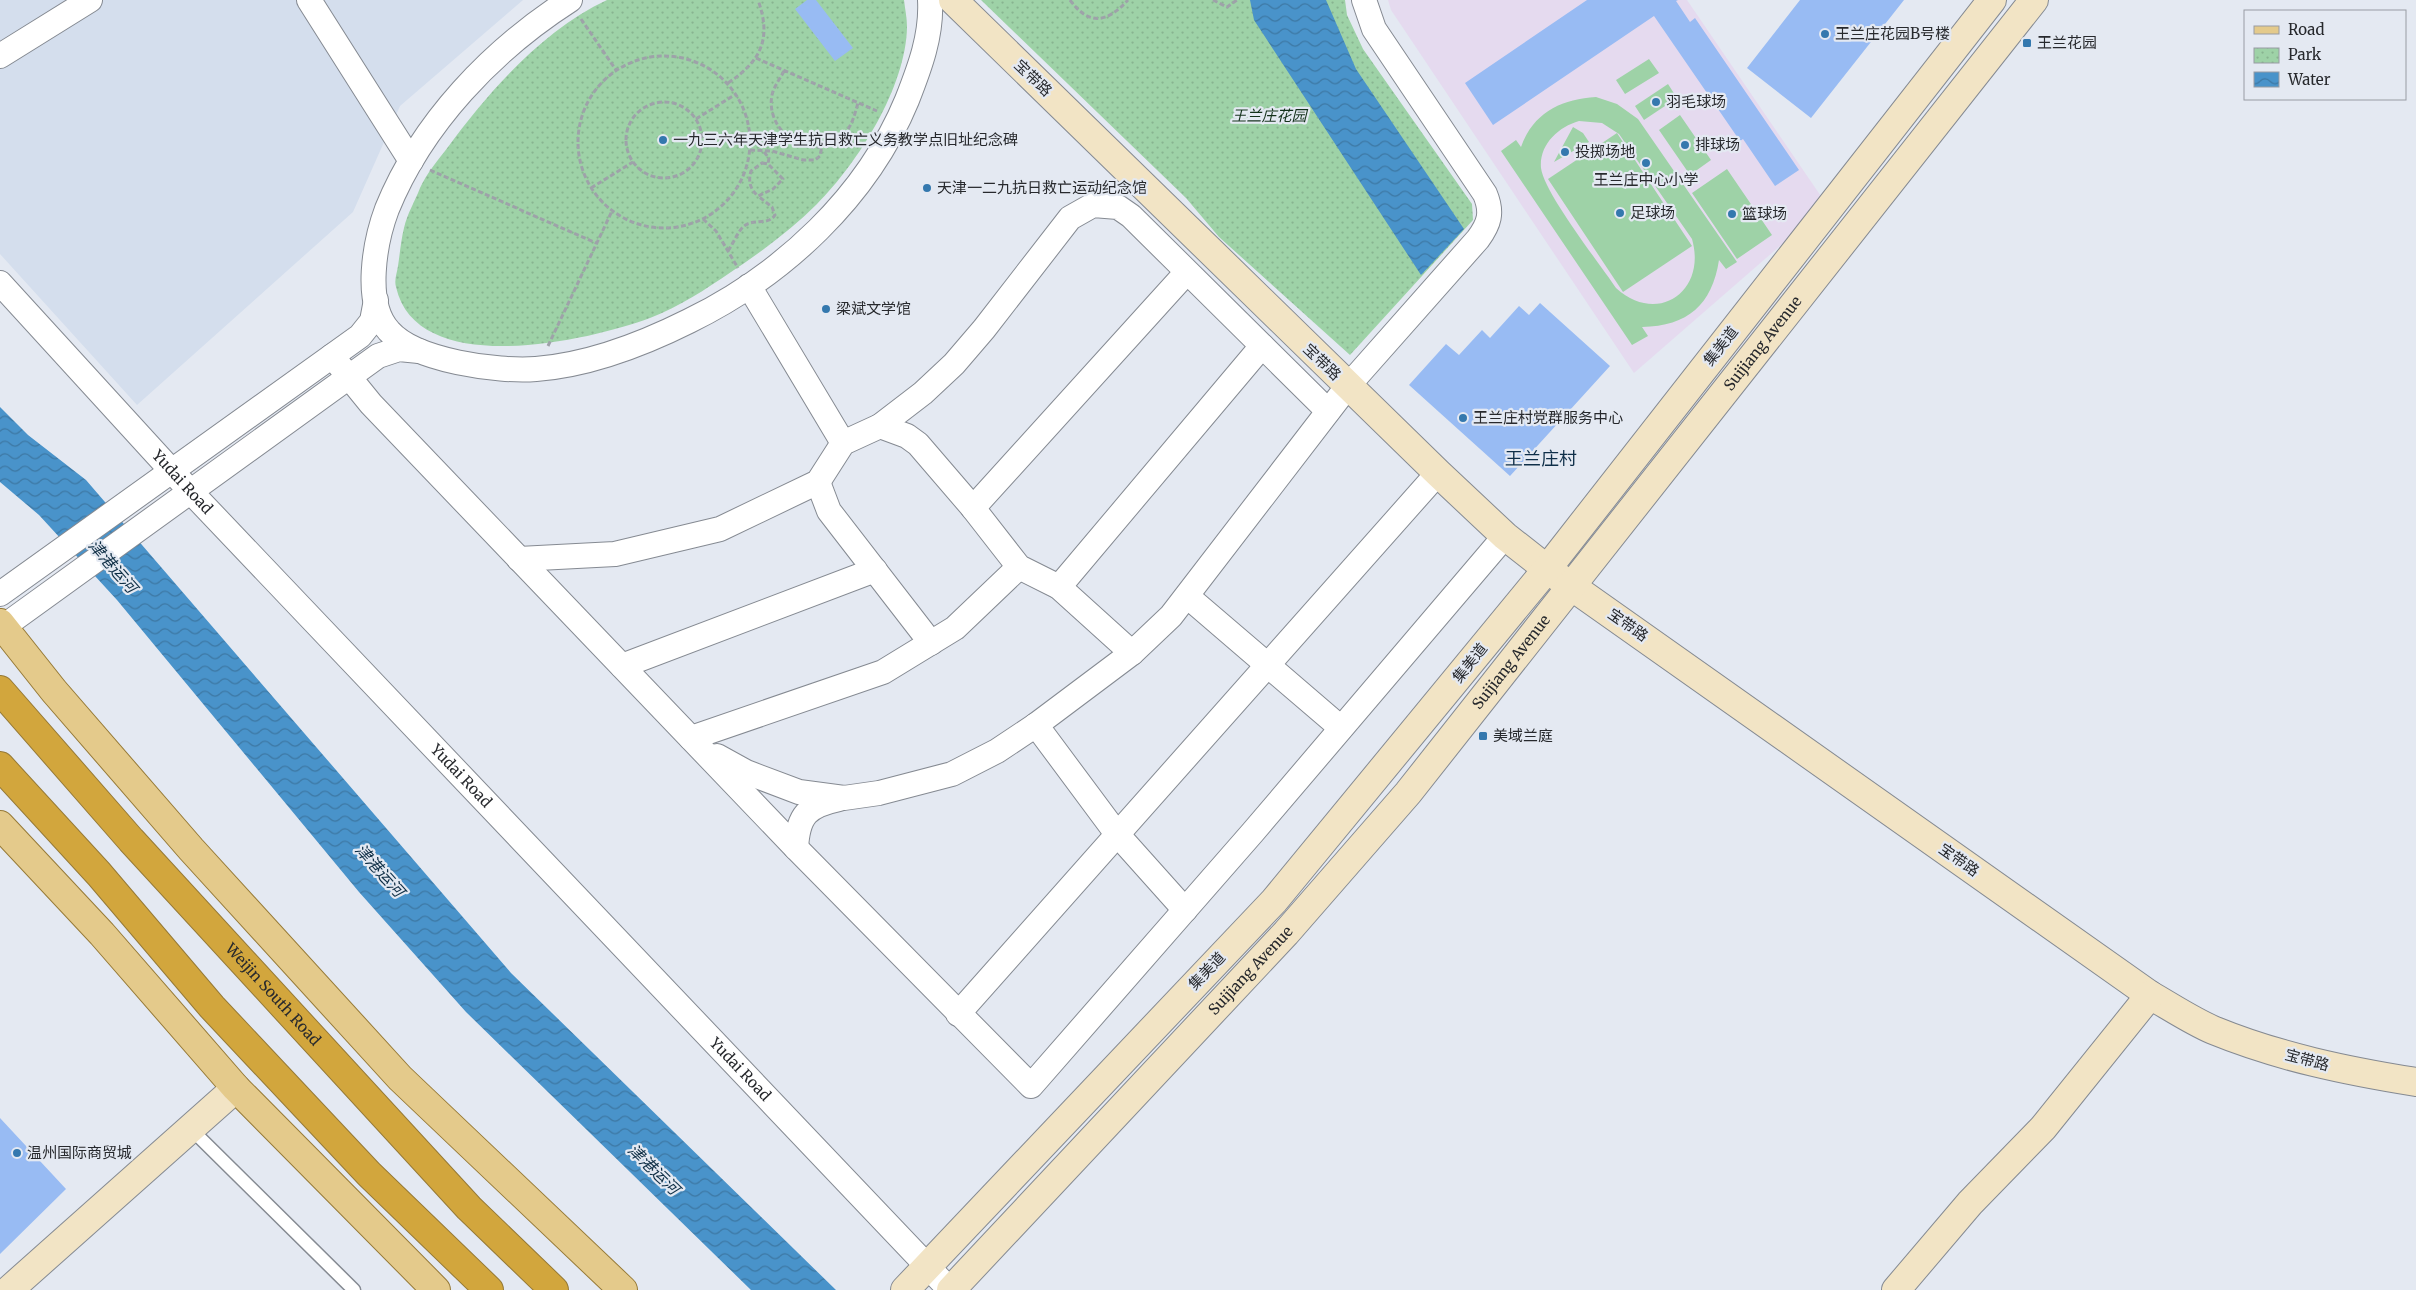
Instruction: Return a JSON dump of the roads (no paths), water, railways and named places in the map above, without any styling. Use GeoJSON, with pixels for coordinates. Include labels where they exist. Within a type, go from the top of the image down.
{"type":"FeatureCollection","features":[{"type":"Feature","properties":{"kind":"highway","name":"Weijin South Road"},"geometry":{"type":"LineString","coordinates":[[0,690],[131,840],[469,1208],[554,1290]]}},
{"type":"Feature","properties":{"kind":"highway"},"geometry":{"type":"LineString","coordinates":[[0,766],[99,874],[212,1007],[369,1174],[488,1290]]}},
{"type":"Feature","properties":{"kind":"main road","name":"宝带路"},"geometry":{"type":"LineString","coordinates":[[953,0],[1347,387],[1504,536],[1547,569],[2150,996],[2212,1030],[2294,1057],[2350,1071],[2416,1082]]}},
{"type":"Feature","properties":{"kind":"main road","name":"集美道"},"geometry":{"type":"LineString","coordinates":[[904,1290],[1274,901],[1547,569],[1992,0]]}},
{"type":"Feature","properties":{"kind":"main road","name":"Suijiang Avenue"},"geometry":{"type":"LineString","coordinates":[[951,1290],[1286,933],[1408,793],[2034,0]]}},
{"type":"Feature","properties":{"kind":"main road"},"geometry":{"type":"LineString","coordinates":[[2,625],[54,691],[191,850],[400,1078],[623,1290]]}},
{"type":"Feature","properties":{"kind":"main road"},"geometry":{"type":"LineString","coordinates":[[0,825],[102,934],[236,1088],[436,1290]]}},
{"type":"Feature","properties":{"kind":"main road"},"geometry":{"type":"LineString","coordinates":[[1896,1290],[1970,1203],[2043,1128],[2150,996]]}},
{"type":"Feature","properties":{"kind":"main road"},"geometry":{"type":"LineString","coordinates":[[9,1290],[236,1088]]}},
{"type":"Feature","properties":{"kind":"street"},"geometry":{"type":"LineString","coordinates":[[0,56],[90,0]]}},
{"type":"Feature","properties":{"kind":"street"},"geometry":{"type":"LineString","coordinates":[[309,0],[411,161]]}},
{"type":"Feature","properties":{"kind":"street"},"geometry":{"type":"LineString","coordinates":[[420,351],[403,343],[388,331],[382,322],[376,300],[374,270],[379,234],[393,195],[411,161],[445,114],[484,66],[525,31],[569,0]]}},
{"type":"Feature","properties":{"kind":"street"},"geometry":{"type":"LineString","coordinates":[[2,625],[144,526],[378,356],[389,351],[399,349],[420,351],[478,366],[537,369],[598,356],[644,341],[690,321],[748,286],[786,258],[835,213],[872,167],[898,120],[914,83],[928,38],[931,17],[930,0]]}},
{"type":"Feature","properties":{"kind":"street"},"geometry":{"type":"LineString","coordinates":[[796,848],[802,818],[808,810],[820,803],[879,793],[952,774],[997,751],[1036,725],[1132,653],[1171,616],[1328,410],[1478,240],[1491,217],[1490,205],[1486,194],[1374,29],[1364,0]]}},
{"type":"Feature","properties":{"kind":"street"},"geometry":{"type":"LineString","coordinates":[[519,559],[615,554],[720,529],[818,482],[843,443],[880,426],[923,394],[954,364],[984,329],[1070,218],[1093,205],[1118,207],[1131,216],[1186,273],[1328,410]]}},
{"type":"Feature","properties":{"kind":"street"},"geometry":{"type":"LineString","coordinates":[[973,508],[1186,273]]}},
{"type":"Feature","properties":{"kind":"street","name":"Yudai Road"},"geometry":{"type":"LineString","coordinates":[[0,283],[191,492],[951,1290]]}},
{"type":"Feature","properties":{"kind":"street"},"geometry":{"type":"LineString","coordinates":[[748,286],[843,443]]}},
{"type":"Feature","properties":{"kind":"street"},"geometry":{"type":"LineString","coordinates":[[0,594],[366,330],[372,321],[376,300]]}},
{"type":"Feature","properties":{"kind":"street"},"geometry":{"type":"LineString","coordinates":[[1059,587],[1262,346]]}},
{"type":"Feature","properties":{"kind":"street"},"geometry":{"type":"LineString","coordinates":[[332,356],[370,404],[796,848],[1031,1086],[1185,910],[1504,536]]}},
{"type":"Feature","properties":{"kind":"street"},"geometry":{"type":"LineString","coordinates":[[880,426],[907,436],[918,444],[973,508],[1019,567],[1059,587],[1132,653]]}},
{"type":"Feature","properties":{"kind":"street"},"geometry":{"type":"LineString","coordinates":[[958,1014],[1438,474]]}},
{"type":"Feature","properties":{"kind":"street"},"geometry":{"type":"LineString","coordinates":[[818,482],[829,511],[931,643]]}},
{"type":"Feature","properties":{"kind":"street"},"geometry":{"type":"LineString","coordinates":[[694,742],[883,672],[955,628],[1019,567]]}},
{"type":"Feature","properties":{"kind":"street"},"geometry":{"type":"LineString","coordinates":[[622,666],[875,570]]}},
{"type":"Feature","properties":{"kind":"street"},"geometry":{"type":"LineString","coordinates":[[1187,596],[1341,728]]}},
{"type":"Feature","properties":{"kind":"street"},"geometry":{"type":"LineString","coordinates":[[1036,725],[1117,834],[1185,910]]}},
{"type":"Feature","properties":{"kind":"street"},"geometry":{"type":"LineString","coordinates":[[694,742],[746,772],[798,792],[844,798]]}},
{"type":"Feature","properties":{"kind":"lane"},"geometry":{"type":"LineString","coordinates":[[191,1129],[354,1290]]}},
{"type":"Feature","properties":{"kind":"water"},"geometry":{"type":"Polygon","coordinates":[[[1250,0],[1326,0],[1356,69],[1464,229],[1421,275],[1254,20],[1250,0]]]}},
{"type":"Feature","properties":{"kind":"water","name":"津港运河"},"geometry":{"type":"Polygon","coordinates":[[[0,407],[28,435],[86,480],[511,973],[836,1290],[751,1290],[466,1012],[359,892],[117,600],[39,515],[0,482],[0,407]]]}},
{"type":"Feature","properties":{"kind":"place","name":"王兰庄花园B号楼"},"geometry":{"type":"Point","coordinates":[1825,34]}},
{"type":"Feature","properties":{"kind":"place","name":"王兰花园"},"geometry":{"type":"Point","coordinates":[2027,43]}},
{"type":"Feature","properties":{"kind":"place","name":"羽毛球场"},"geometry":{"type":"Point","coordinates":[1656,102]}},
{"type":"Feature","properties":{"kind":"place","name":"一九三六年天津学生抗日救亡义务教学点旧址纪念碑"},"geometry":{"type":"Point","coordinates":[663,140]}},
{"type":"Feature","properties":{"kind":"place","name":"排球场"},"geometry":{"type":"Point","coordinates":[1685,145]}},
{"type":"Feature","properties":{"kind":"place","name":"投掷场地"},"geometry":{"type":"Point","coordinates":[1565,152]}},
{"type":"Feature","properties":{"kind":"place","name":"王兰庄中心小学"},"geometry":{"type":"Point","coordinates":[1646,163]}},
{"type":"Feature","properties":{"kind":"place","name":"天津一二九抗日救亡运动纪念馆"},"geometry":{"type":"Point","coordinates":[927,188]}},
{"type":"Feature","properties":{"kind":"place","name":"足球场"},"geometry":{"type":"Point","coordinates":[1620,213]}},
{"type":"Feature","properties":{"kind":"place","name":"篮球场"},"geometry":{"type":"Point","coordinates":[1732,214]}},
{"type":"Feature","properties":{"kind":"place","name":"梁斌文学馆"},"geometry":{"type":"Point","coordinates":[826,309]}},
{"type":"Feature","properties":{"kind":"place","name":"王兰庄村党群服务中心"},"geometry":{"type":"Point","coordinates":[1463,418]}},
{"type":"Feature","properties":{"kind":"place","name":"美域兰庭"},"geometry":{"type":"Point","coordinates":[1483,736]}},
{"type":"Feature","properties":{"kind":"place","name":"温州国际商贸城"},"geometry":{"type":"Point","coordinates":[17,1153]}},
{"type":"Feature","properties":{"kind":"district","name":"王兰庄村"},"geometry":{"type":"Point","coordinates":[1541,459]}},
{"type":"Feature","properties":{"kind":"park label","name":"王兰庄花园"},"geometry":{"type":"Point","coordinates":[1269,116]}}]}
